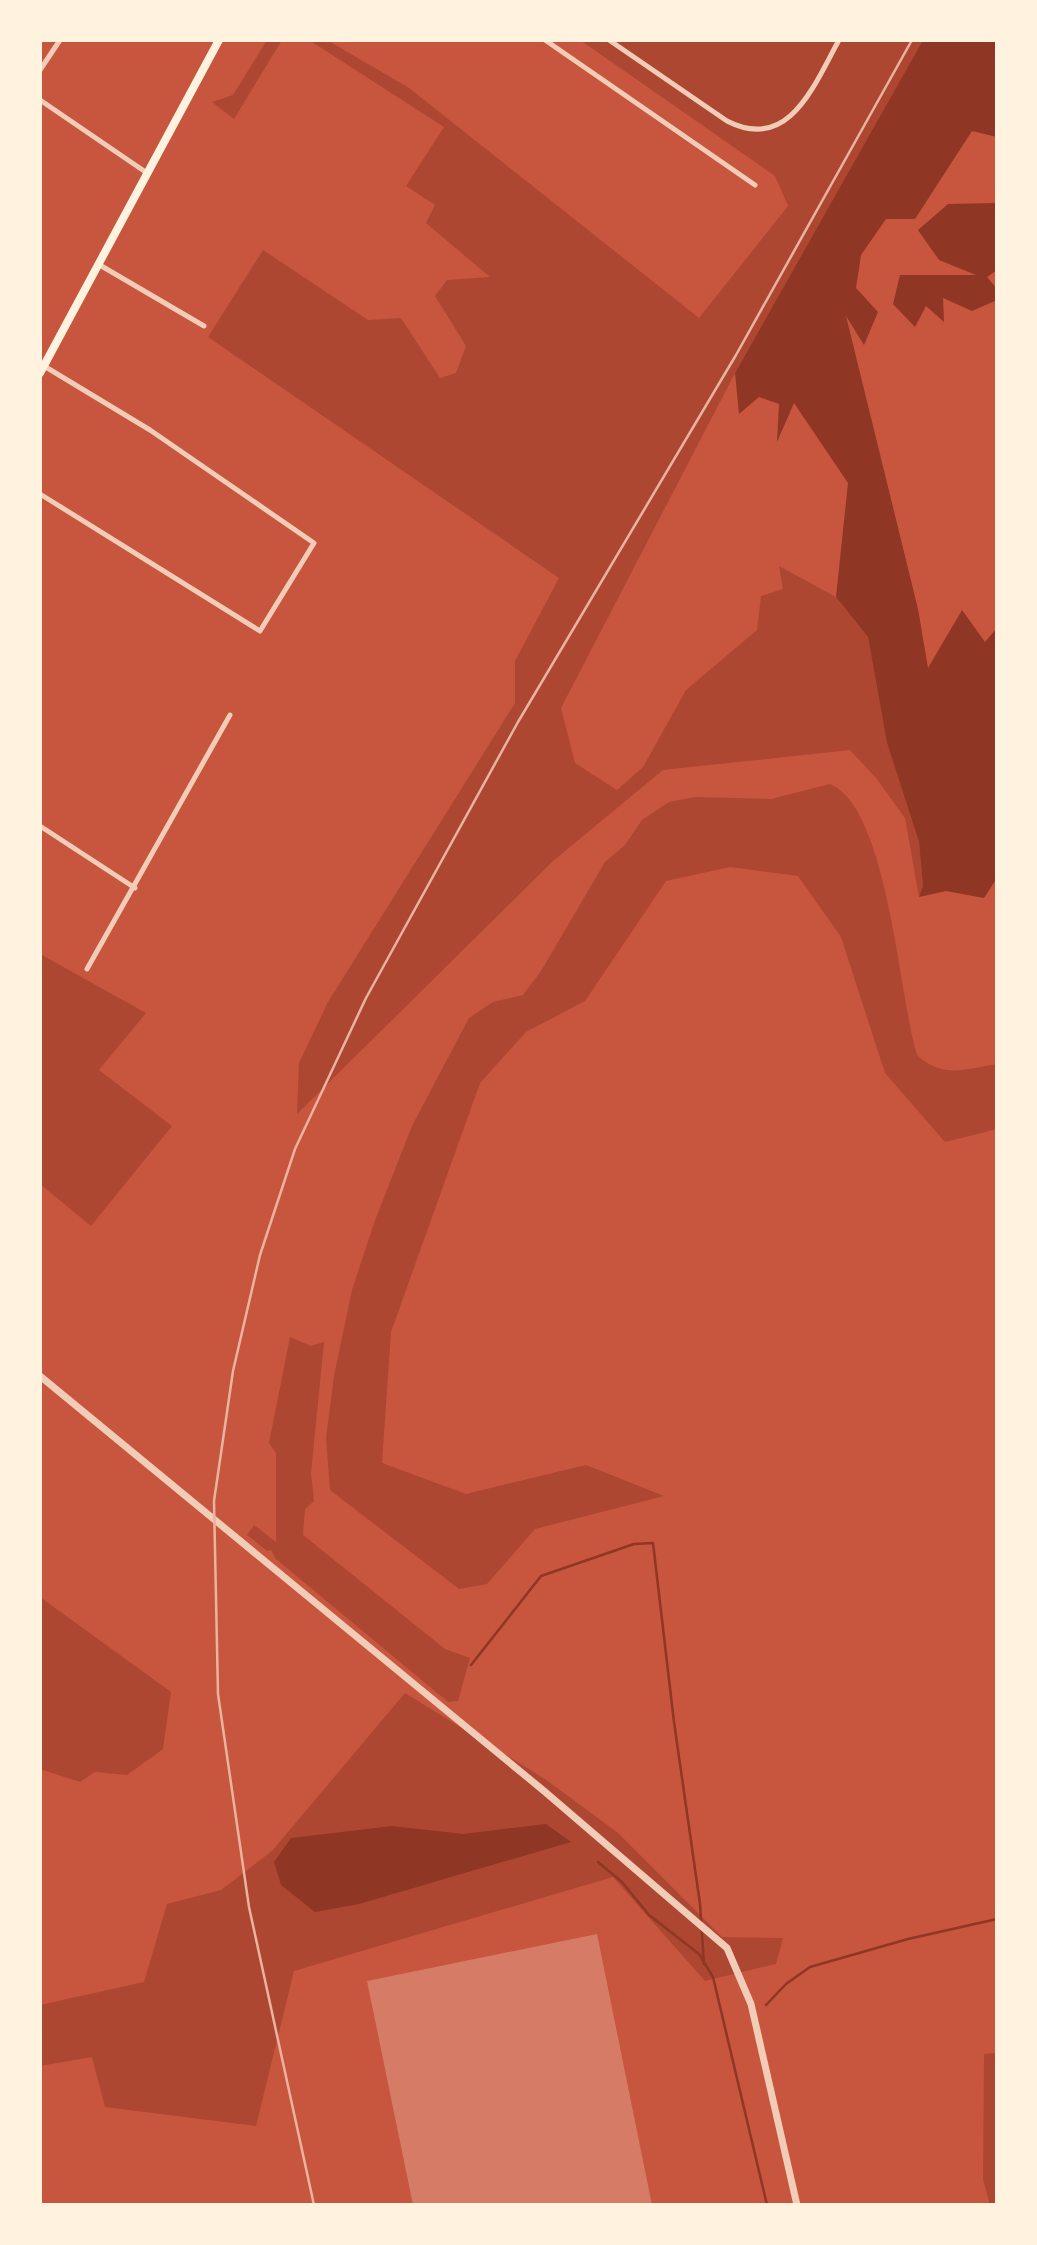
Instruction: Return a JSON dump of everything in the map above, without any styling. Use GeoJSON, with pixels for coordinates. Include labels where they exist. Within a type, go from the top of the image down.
{"type":"FeatureCollection","features":[{"type":"Feature","properties":{"kind":"main road"},"geometry":{"type":"LineString","coordinates":[[42,370],[219,40]]}},
{"type":"Feature","properties":{"kind":"street"},"geometry":{"type":"LineString","coordinates":[[40,70],[60,40]]}},
{"type":"Feature","properties":{"kind":"street"},"geometry":{"type":"LineString","coordinates":[[545,40],[755,185]]}},
{"type":"Feature","properties":{"kind":"street"},"geometry":{"type":"LineString","coordinates":[[609,40],[727,121],[743,129],[766,130],[788,120],[806,98],[839,40]]}},
{"type":"Feature","properties":{"kind":"street"},"geometry":{"type":"LineString","coordinates":[[40,100],[147,173]]}},
{"type":"Feature","properties":{"kind":"street"},"geometry":{"type":"LineString","coordinates":[[98,264],[204,326]]}},
{"type":"Feature","properties":{"kind":"street"},"geometry":{"type":"LineString","coordinates":[[40,494],[260,631],[314,543],[150,430],[42,370]]}},
{"type":"Feature","properties":{"kind":"street"},"geometry":{"type":"LineString","coordinates":[[87,969],[230,715]]}},
{"type":"Feature","properties":{"kind":"street"},"geometry":{"type":"LineString","coordinates":[[40,826],[135,888]]}},
{"type":"Feature","properties":{"kind":"street"},"geometry":{"type":"LineString","coordinates":[[40,1376],[711,1933],[736,1964],[751,2004],[797,2205]]}},
{"type":"Feature","properties":{"kind":"shaded area"},"geometry":{"type":"Polygon","coordinates":[[[267,40],[282,40],[234,119],[212,102],[233,95],[267,40]]]}},
{"type":"Feature","properties":{"kind":"shaded area"},"geometry":{"type":"Polygon","coordinates":[[[309,40],[327,40],[409,88],[699,318],[788,206],[775,176],[580,40],[923,40],[735,373],[561,708],[575,763],[617,790],[643,767],[686,690],[757,630],[761,596],[783,589],[779,566],[836,597],[868,637],[887,743],[919,842],[923,886],[919,897],[905,818],[876,778],[850,750],[663,770],[553,861],[297,1114],[299,1063],[328,1002],[515,703],[515,661],[559,578],[208,337],[263,250],[368,320],[401,318],[440,378],[456,373],[466,346],[435,296],[447,280],[490,277],[426,223],[435,205],[406,186],[444,127],[309,40]]]}},
{"type":"Feature","properties":{"kind":"shaded area"},"geometry":{"type":"Polygon","coordinates":[[[923,40],[997,40],[997,137],[972,131],[915,219],[886,219],[861,255],[856,288],[878,312],[864,345],[846,316],[918,609],[928,668],[962,610],[985,642],[997,628],[997,878],[984,898],[946,891],[919,897],[923,886],[919,842],[887,743],[868,637],[836,597],[848,483],[794,403],[777,442],[779,404],[759,397],[739,414],[735,373],[923,40]]]}},
{"type":"Feature","properties":{"kind":"shaded area"},"geometry":{"type":"Polygon","coordinates":[[[997,203],[997,270],[987,277],[997,289],[997,300],[972,311],[943,298],[944,322],[926,306],[915,327],[893,304],[900,275],[976,275],[939,260],[918,230],[948,204],[997,203]]]}},
{"type":"Feature","properties":{"kind":"shaded area"},"geometry":{"type":"Polygon","coordinates":[[[830,784],[850,800],[866,828],[878,865],[917,1055],[945,1070],[964,1070],[997,1064],[997,1129],[945,1142],[885,1073],[841,937],[798,876],[730,867],[666,881],[585,1001],[526,1032],[480,1083],[391,1332],[382,1463],[466,1494],[586,1465],[664,1496],[535,1529],[487,1584],[459,1589],[330,1490],[326,1438],[334,1376],[352,1290],[374,1223],[412,1126],[469,1018],[493,1002],[523,995],[541,971],[605,862],[625,845],[642,820],[669,802],[695,797],[771,799],[830,784]]]}},
{"type":"Feature","properties":{"kind":"shaded area"},"geometry":{"type":"Polygon","coordinates":[[[40,954],[146,1013],[99,1070],[172,1126],[91,1226],[40,1184],[40,954]]]}},
{"type":"Feature","properties":{"kind":"shaded area"},"geometry":{"type":"Polygon","coordinates":[[[290,1337],[311,1346],[324,1342],[311,1473],[314,1501],[305,1509],[303,1535],[445,1649],[470,1658],[458,1701],[448,1702],[276,1559],[271,1550],[267,1551],[247,1535],[254,1525],[276,1542],[276,1453],[269,1443],[290,1337]]]}},
{"type":"Feature","properties":{"kind":"shaded area"},"geometry":{"type":"Polygon","coordinates":[[[40,1597],[171,1692],[163,1749],[127,1775],[95,1772],[80,1782],[40,1769],[40,1597]]]}},
{"type":"Feature","properties":{"kind":"shaded area"},"geometry":{"type":"Polygon","coordinates":[[[405,1693],[545,1779],[617,1832],[722,1937],[783,1938],[776,1964],[705,1981],[613,1877],[294,1971],[256,2126],[105,2107],[92,2057],[40,2066],[40,2005],[144,1982],[167,1904],[221,1890],[272,1851],[405,1693]]]}},
{"type":"Feature","properties":{"kind":"shaded area"},"geometry":{"type":"Polygon","coordinates":[[[546,1824],[571,1842],[359,1904],[315,1912],[281,1885],[274,1862],[291,1838],[392,1826],[463,1834],[546,1824]]]}},
{"type":"Feature","properties":{"kind":"shaded area"},"geometry":{"type":"Polygon","coordinates":[[[997,2053],[997,2205],[990,2205],[983,2179],[984,2054],[997,2053]]]}},
{"type":"Feature","properties":{"kind":"building"},"geometry":{"type":"Polygon","coordinates":[[[597,1934],[652,2205],[413,2205],[367,1981],[597,1934]]]}},
{"type":"Feature","properties":{"kind":"waterway"},"geometry":{"type":"LineString","coordinates":[[471,1665],[541,1576],[634,1544],[653,1543],[674,1722],[700,1904],[704,1964]]}},
{"type":"Feature","properties":{"kind":"waterway"},"geometry":{"type":"LineString","coordinates":[[598,1862],[622,1882],[649,1915],[699,1954],[713,1977],[767,2205]]}},
{"type":"Feature","properties":{"kind":"waterway"},"geometry":{"type":"LineString","coordinates":[[766,2005],[786,1984],[810,1967],[908,1939],[997,1919]]}},
{"type":"Feature","properties":{"kind":"railway"},"geometry":{"type":"LineString","coordinates":[[314,2205],[249,1907],[218,1694],[214,1501],[233,1371],[260,1255],[295,1149],[366,998],[518,722],[736,355],[912,40]]}}]}
